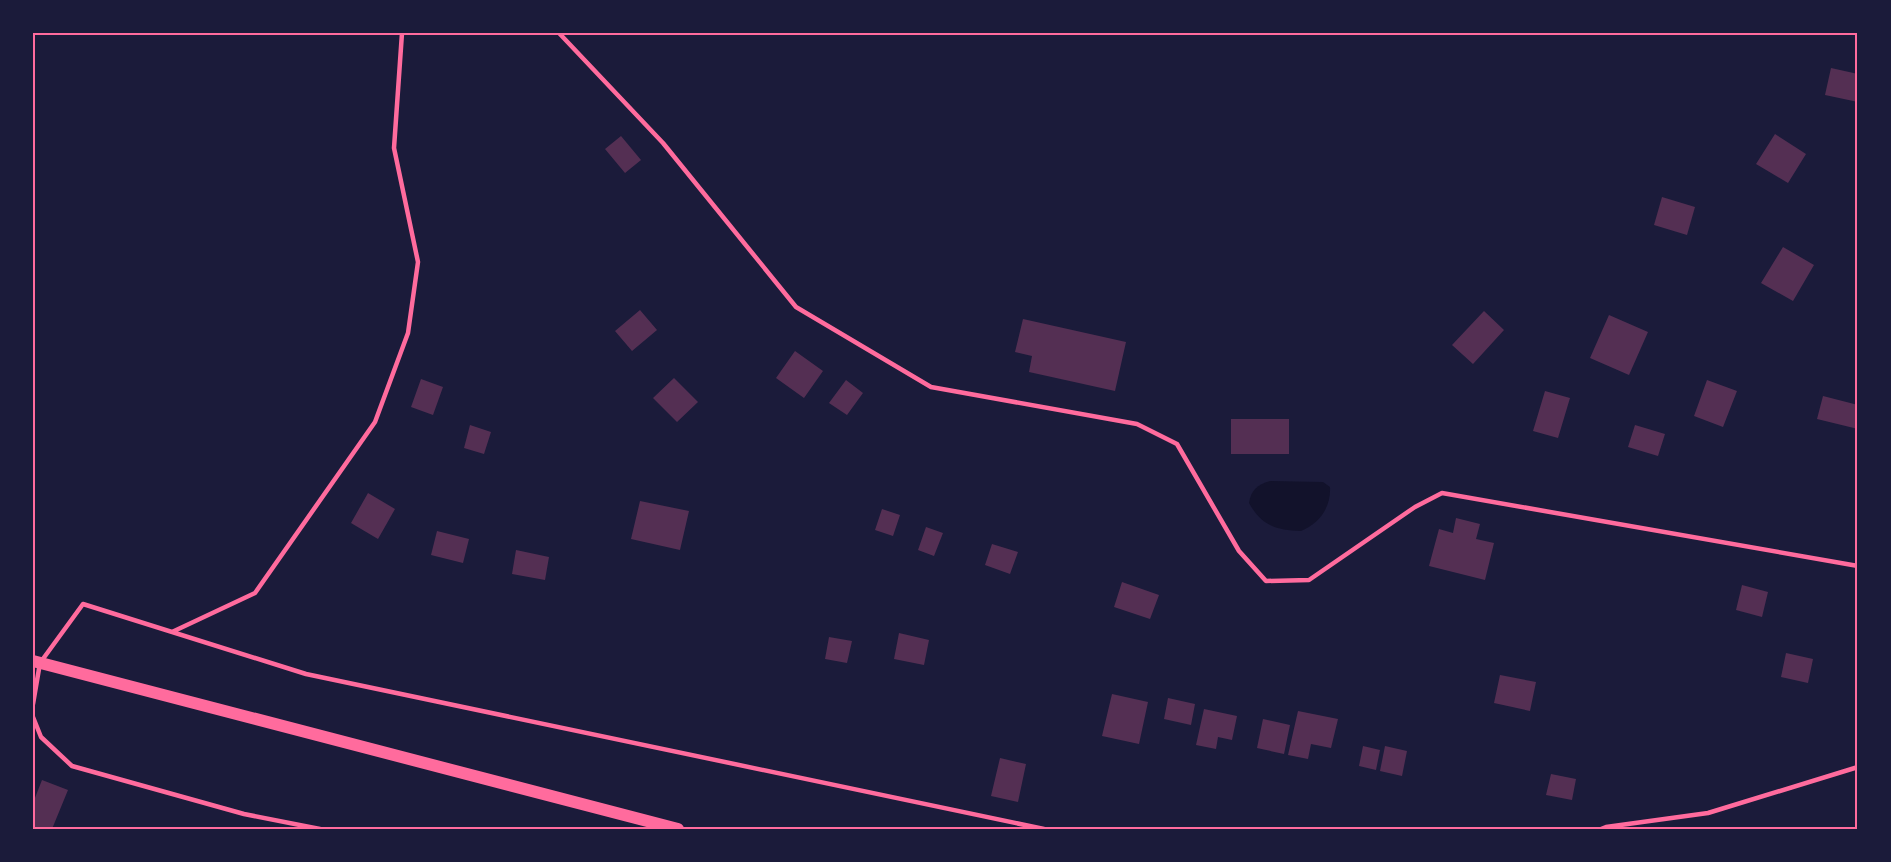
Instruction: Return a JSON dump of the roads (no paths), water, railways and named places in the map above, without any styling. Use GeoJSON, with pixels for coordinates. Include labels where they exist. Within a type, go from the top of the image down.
{"type":"FeatureCollection","features":[{"type":"Feature","properties":{"kind":"main road"},"geometry":{"type":"LineString","coordinates":[[37,662],[678,829]]}},
{"type":"Feature","properties":{"kind":"lane"},"geometry":{"type":"LineString","coordinates":[[172,632],[255,593],[375,422],[408,333],[418,262],[394,148],[402,33]]}},
{"type":"Feature","properties":{"kind":"lane"},"geometry":{"type":"LineString","coordinates":[[559,33],[663,143],[796,307],[931,387],[1137,424],[1177,444],[1239,551],[1266,581],[1309,580],[1415,507],[1442,494],[1858,566]]}},
{"type":"Feature","properties":{"kind":"lane"},"geometry":{"type":"LineString","coordinates":[[33,704],[37,662],[83,604],[306,674],[1044,829]]}},
{"type":"Feature","properties":{"kind":"lane"},"geometry":{"type":"LineString","coordinates":[[33,717],[40,737],[72,766],[244,814],[320,829]]}},
{"type":"Feature","properties":{"kind":"lane"},"geometry":{"type":"LineString","coordinates":[[1601,829],[1606,826],[1708,813],[1858,767]]}}]}
